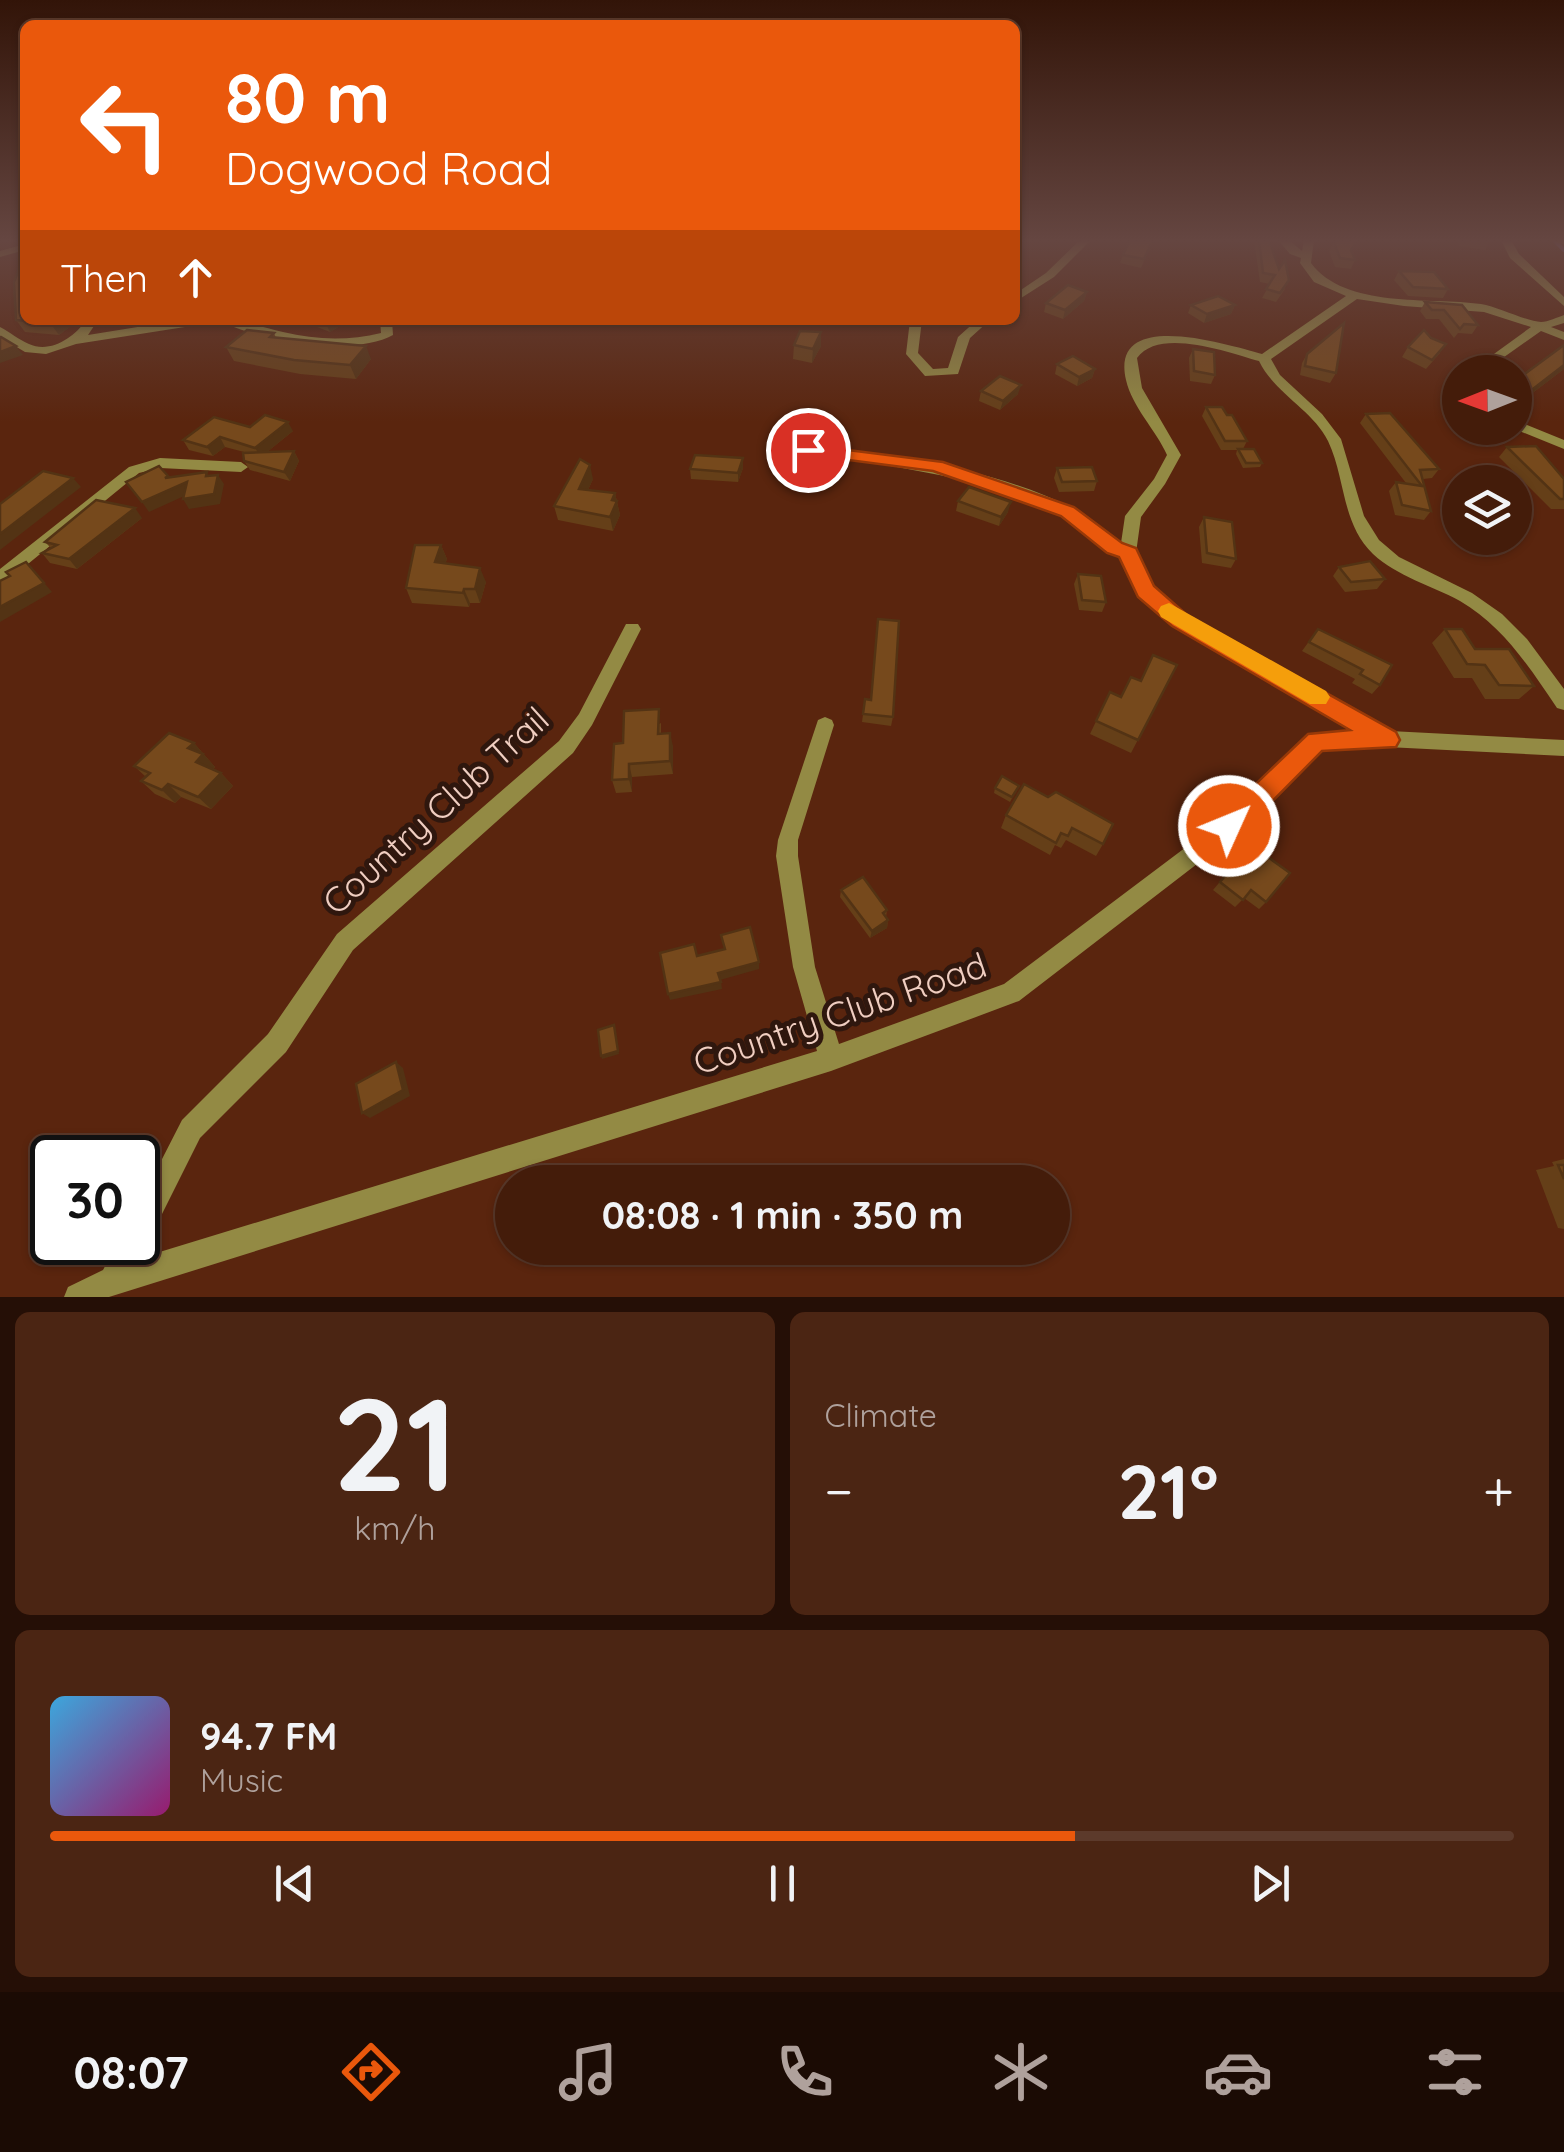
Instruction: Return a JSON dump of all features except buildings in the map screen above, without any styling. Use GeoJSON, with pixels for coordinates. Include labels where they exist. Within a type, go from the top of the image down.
{"type":"FeatureCollection","features":[{"type":"Feature","properties":{"kind":"street"},"geometry":{"type":"LineString","coordinates":[[1347,301],[1264,358],[1175,338],[1148,341],[1136,347],[1131,358],[1132,381],[1166,432],[1174,455],[1159,483],[1133,516],[1128,553],[1133,571],[1146,591],[1180,620],[1387,740]]}},
{"type":"Feature","properties":{"kind":"street"},"geometry":{"type":"LineString","coordinates":[[1403,301],[1485,308],[1564,336]]}},
{"type":"Feature","properties":{"kind":"street"},"geometry":{"type":"LineString","coordinates":[[1499,355],[1539,326],[1562,316]]}},
{"type":"Feature","properties":{"kind":"street"},"geometry":{"type":"LineString","coordinates":[[70,342],[84,334],[89,325]]}},
{"type":"Feature","properties":{"kind":"street"},"geometry":{"type":"LineString","coordinates":[[0,331],[34,350],[146,325]]}},
{"type":"Feature","properties":{"kind":"street"},"geometry":{"type":"LineString","coordinates":[[244,325],[304,341],[356,345],[386,335],[386,325]]}},
{"type":"Feature","properties":{"kind":"street"},"geometry":{"type":"LineString","coordinates":[[915,325],[912,354],[930,373],[946,374],[953,371],[964,337],[978,325]]}},
{"type":"Feature","properties":{"kind":"street"},"geometry":{"type":"LineString","coordinates":[[1264,358],[1270,372],[1324,424],[1339,446],[1352,508],[1372,543],[1396,563],[1468,598],[1500,622],[1527,650],[1564,703]]}},
{"type":"Feature","properties":{"kind":"street"},"geometry":{"type":"LineString","coordinates":[[1532,431],[1564,445]]}},
{"type":"Feature","properties":{"kind":"street"},"geometry":{"type":"LineString","coordinates":[[808,450],[960,472],[1068,511],[1115,548],[1128,553]]}},
{"type":"Feature","properties":{"kind":"street"},"geometry":{"type":"LineString","coordinates":[[0,578],[134,470],[160,463],[241,466]]}},
{"type":"Feature","properties":{"kind":"street","name":"Country Club Trail"},"geometry":{"type":"LineString","coordinates":[[160,1191],[192,1129],[277,1043],[345,942],[566,746],[585,724],[612,658],[632,629]]}},
{"type":"Feature","properties":{"kind":"street"},"geometry":{"type":"LineString","coordinates":[[825,725],[788,840],[787,856],[804,967],[830,1059]]}},
{"type":"Feature","properties":{"kind":"street","name":"Country Club Road"},"geometry":{"type":"LineString","coordinates":[[78,1297],[113,1280],[830,1059],[944,1021],[1012,993],[1229,826],[1316,741],[1387,740],[1564,748]]}},
{"type":"Feature","properties":{"kind":"street"},"geometry":{"type":"LineString","coordinates":[[113,1280],[121,1265]]}},
{"type":"Feature","properties":{"kind":"slow traffic"},"geometry":{"type":"LineString","coordinates":[[1169,611],[1318,697]]}},
{"type":"Feature","properties":{"kind":"route"},"geometry":{"type":"LineString","coordinates":[[808,450],[936,466],[1068,511],[1115,548],[1128,553],[1133,571],[1146,591],[1180,620],[1387,740],[1316,741],[1229,826]]}}]}
